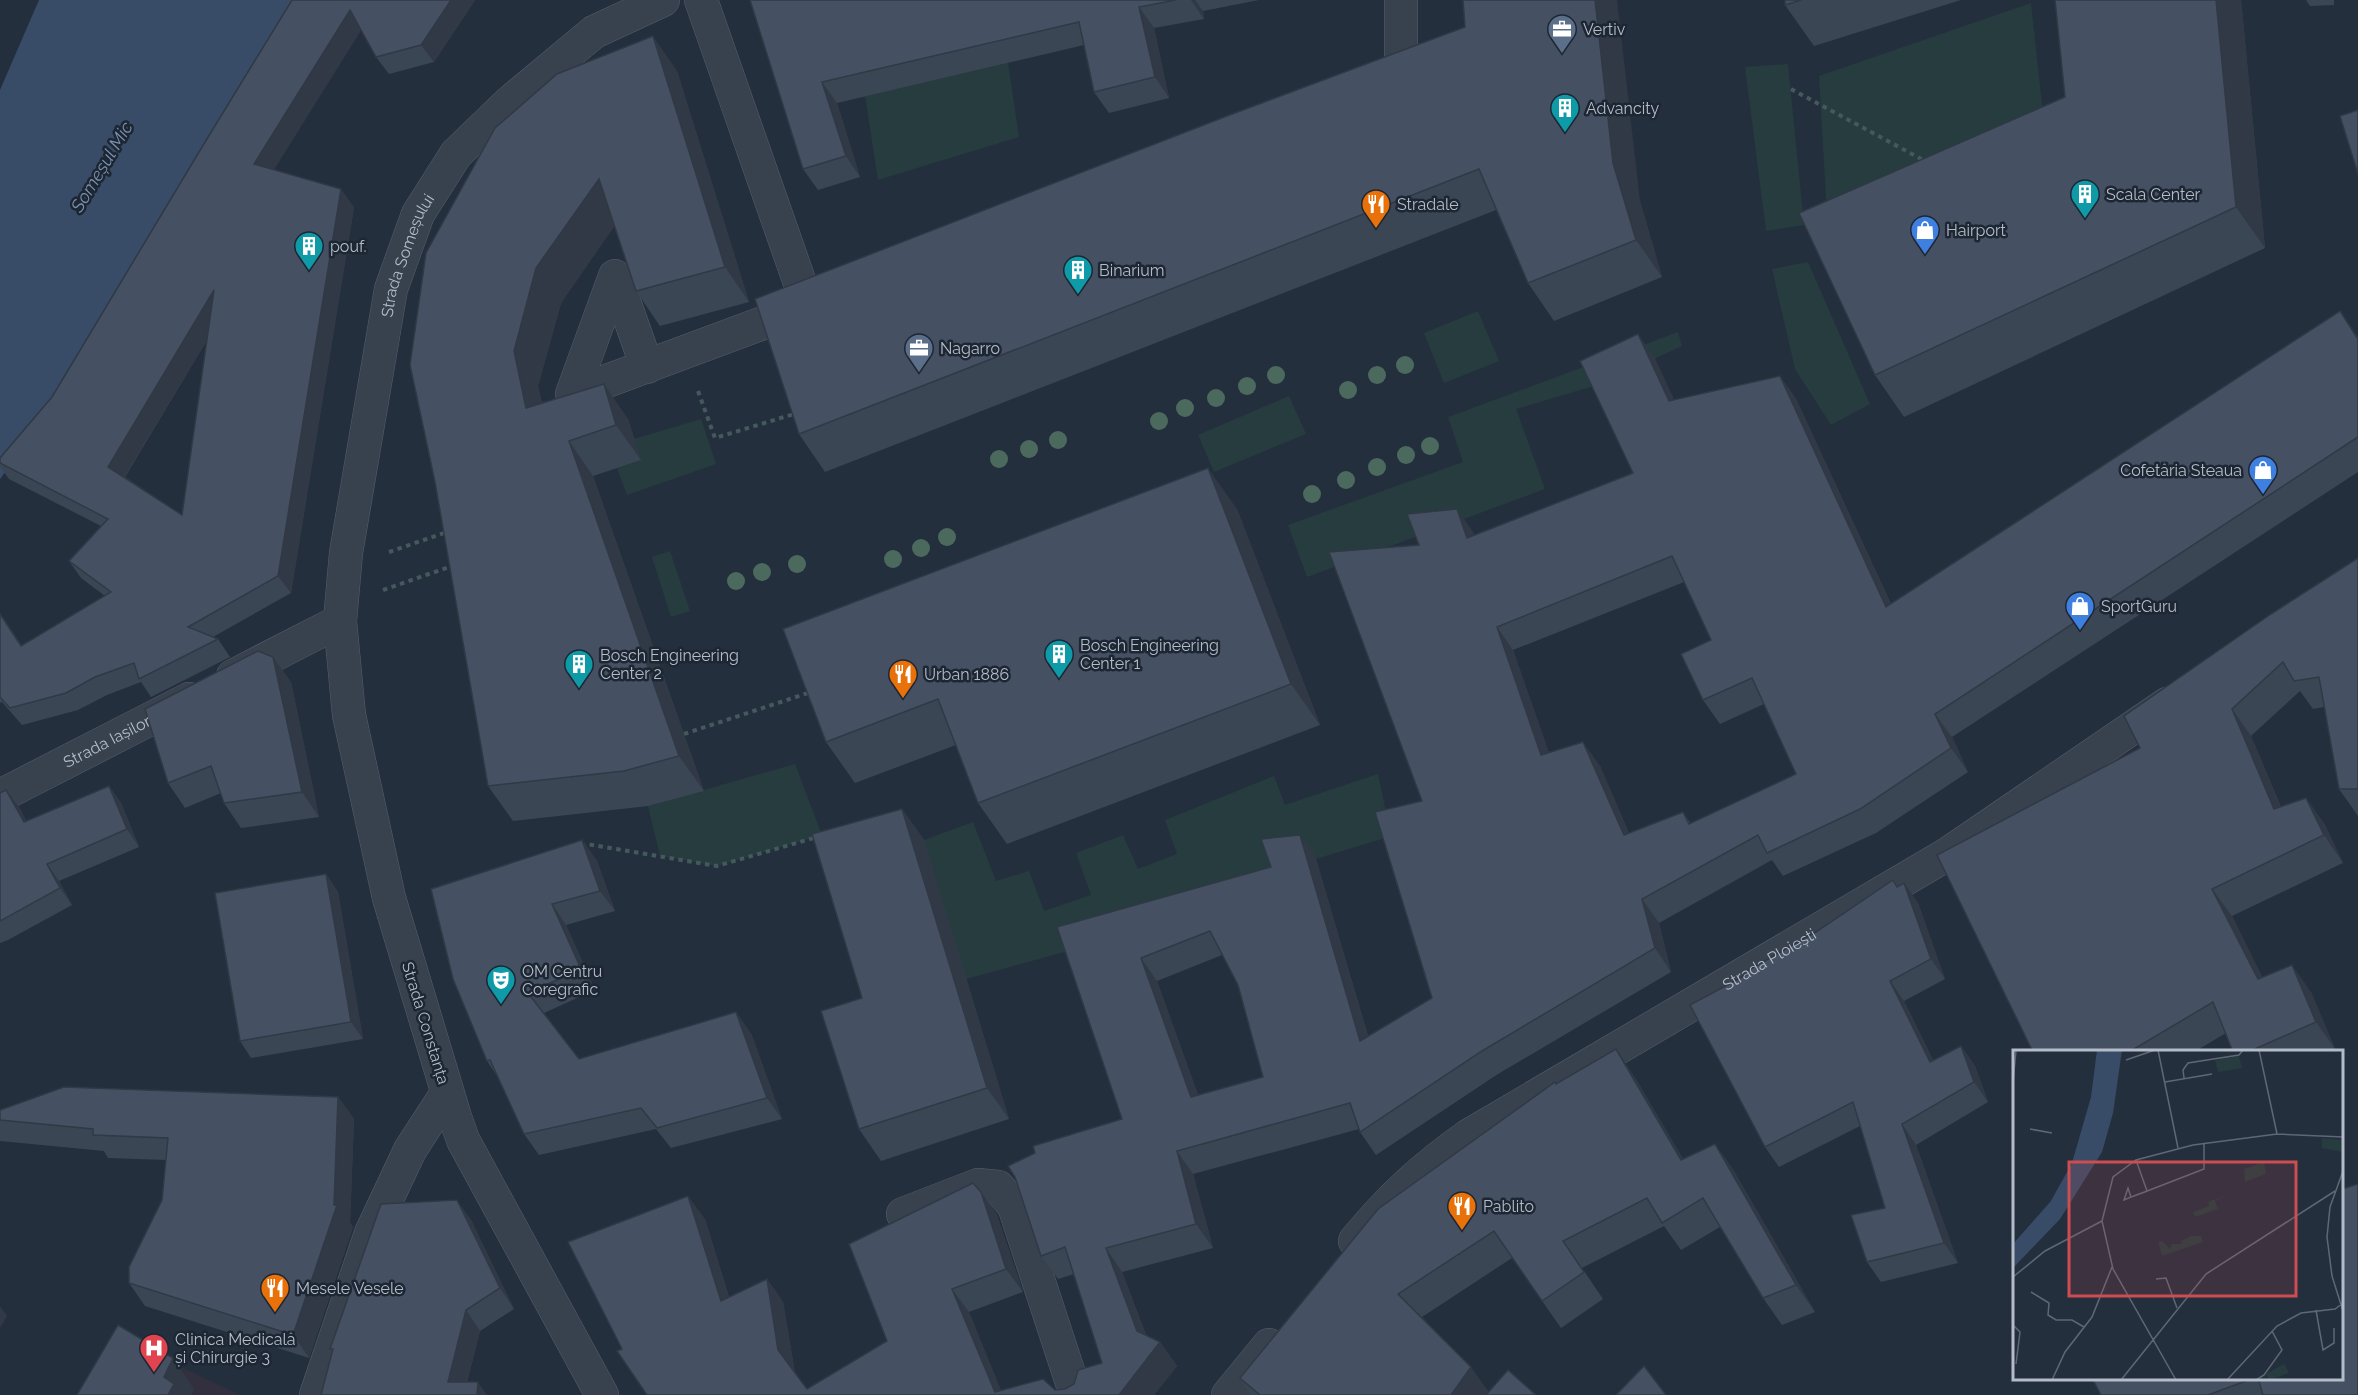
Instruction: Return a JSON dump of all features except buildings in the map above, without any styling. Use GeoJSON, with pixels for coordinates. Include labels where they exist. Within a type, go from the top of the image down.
{"type":"FeatureCollection","features":[{"type":"Feature","properties":{"kind":"street","name":"Strada Someșului"},"geometry":{"type":"LineString","coordinates":[[340,621],[346,553],[391,289],[418,214],[456,154],[510,102],[594,32],[663,0]]}},
{"type":"Feature","properties":{"kind":"street"},"geometry":{"type":"LineString","coordinates":[[701,0],[808,306]]}},
{"type":"Feature","properties":{"kind":"street"},"geometry":{"type":"LineString","coordinates":[[1357,92],[1401,75],[1401,0]]}},
{"type":"Feature","properties":{"kind":"street"},"geometry":{"type":"LineString","coordinates":[[647,367],[838,294]]}},
{"type":"Feature","properties":{"kind":"street","name":"Strada Iașilor"},"geometry":{"type":"LineString","coordinates":[[0,796],[340,621]]}},
{"type":"Feature","properties":{"kind":"street","name":"Strada Constanța"},"geometry":{"type":"LineString","coordinates":[[340,621],[349,715],[389,898],[447,1093],[464,1140],[602,1395]]}},
{"type":"Feature","properties":{"kind":"street","name":"Strada Ploiești"},"geometry":{"type":"LineString","coordinates":[[1335,1265],[1385,1204],[1424,1167],[1468,1136],[1946,855],[2191,687]]}},
{"type":"Feature","properties":{"kind":"street"},"geometry":{"type":"LineString","coordinates":[[316,1395],[371,1233],[410,1150],[447,1093]]}},
{"type":"Feature","properties":{"kind":"street"},"geometry":{"type":"LineString","coordinates":[[903,1214],[978,1185],[998,1186],[1014,1206],[1076,1395]]}},
{"type":"Feature","properties":{"kind":"street"},"geometry":{"type":"LineString","coordinates":[[1228,1395],[1285,1326]]}},
{"type":"Feature","properties":{"kind":"path"},"geometry":{"type":"LineString","coordinates":[[1791,89],[1931,165]]}},
{"type":"Feature","properties":{"kind":"path"},"geometry":{"type":"LineString","coordinates":[[687,394],[698,391],[715,438],[794,414]]}},
{"type":"Feature","properties":{"kind":"path"},"geometry":{"type":"LineString","coordinates":[[790,404],[798,425]]}},
{"type":"Feature","properties":{"kind":"path"},"geometry":{"type":"LineString","coordinates":[[384,554],[450,530]]}},
{"type":"Feature","properties":{"kind":"path"},"geometry":{"type":"LineString","coordinates":[[380,591],[459,564]]}},
{"type":"Feature","properties":{"kind":"path"},"geometry":{"type":"LineString","coordinates":[[684,735],[819,690]]}},
{"type":"Feature","properties":{"kind":"path"},"geometry":{"type":"LineString","coordinates":[[575,848],[586,844],[717,866],[822,835]]}},
{"type":"Feature","properties":{"kind":"shaded area","name":"Clinica Medicală și Chirurgie 3"},"geometry":{"type":"Polygon","coordinates":[[[162,1356],[183,1368],[240,1395],[116,1395],[162,1356]]]}},
{"type":"Feature","properties":{"kind":"green space"},"geometry":{"type":"Polygon","coordinates":[[[2031,3],[2045,132],[1827,214],[1819,76],[2031,3]]]}},
{"type":"Feature","properties":{"kind":"green space"},"geometry":{"type":"Polygon","coordinates":[[[1008,63],[1019,137],[878,180],[865,96],[1008,63]]]}},
{"type":"Feature","properties":{"kind":"green space"},"geometry":{"type":"Polygon","coordinates":[[[1788,64],[1804,225],[1766,231],[1745,67],[1788,64]]]}},
{"type":"Feature","properties":{"kind":"green space"},"geometry":{"type":"Polygon","coordinates":[[[1808,262],[1870,404],[1831,425],[1795,369],[1772,269],[1808,262]]]}},
{"type":"Feature","properties":{"kind":"green space"},"geometry":{"type":"Polygon","coordinates":[[[1478,311],[1499,361],[1444,383],[1424,333],[1478,311]]]}},
{"type":"Feature","properties":{"kind":"green space"},"geometry":{"type":"Polygon","coordinates":[[[1678,332],[1682,346],[1597,385],[1516,409],[1545,489],[1307,577],[1288,525],[1463,462],[1448,417],[1678,332]]]}},
{"type":"Feature","properties":{"kind":"green space"},"geometry":{"type":"Polygon","coordinates":[[[1289,396],[1306,434],[1214,472],[1198,435],[1289,396]]]}},
{"type":"Feature","properties":{"kind":"green space"},"geometry":{"type":"Polygon","coordinates":[[[701,419],[716,464],[627,495],[617,468],[640,460],[634,439],[701,419]]]}},
{"type":"Feature","properties":{"kind":"green space"},"geometry":{"type":"Polygon","coordinates":[[[670,551],[690,611],[671,617],[652,557],[670,551]]]}},
{"type":"Feature","properties":{"kind":"green space"},"geometry":{"type":"Polygon","coordinates":[[[795,764],[822,835],[717,866],[660,856],[648,806],[795,764]]]}},
{"type":"Feature","properties":{"kind":"green space"},"geometry":{"type":"Polygon","coordinates":[[[1378,774],[1391,836],[1316,859],[1288,891],[966,979],[924,840],[973,822],[996,881],[1029,871],[1044,911],[1091,895],[1076,853],[1123,835],[1138,869],[1177,854],[1165,820],[1274,776],[1285,805],[1378,774]]]}},
{"type":"Feature","properties":{"kind":"water","name":"Someșul Mic"},"geometry":{"type":"Polygon","coordinates":[[[39,0],[297,0],[105,337],[0,479],[0,90],[39,0]]]}},
{"type":"Feature","properties":{"kind":"place","name":"Vertiv"},"geometry":{"type":"Point","coordinates":[1562,54]}},
{"type":"Feature","properties":{"kind":"place","name":"Advancity"},"geometry":{"type":"Point","coordinates":[1565,134]}},
{"type":"Feature","properties":{"kind":"place","name":"Scala Center"},"geometry":{"type":"Point","coordinates":[2085,220]}},
{"type":"Feature","properties":{"kind":"place","name":"Stradale"},"geometry":{"type":"Point","coordinates":[1376,230]}},
{"type":"Feature","properties":{"kind":"place","name":"Hairport"},"geometry":{"type":"Point","coordinates":[1925,256]}},
{"type":"Feature","properties":{"kind":"place","name":"pouf."},"geometry":{"type":"Point","coordinates":[309,272]}},
{"type":"Feature","properties":{"kind":"place","name":"Binarium"},"geometry":{"type":"Point","coordinates":[1078,296]}},
{"type":"Feature","properties":{"kind":"place","name":"Nagarro"},"geometry":{"type":"Point","coordinates":[919,374]}},
{"type":"Feature","properties":{"kind":"place","name":"Cofetăria Steaua"},"geometry":{"type":"Point","coordinates":[2263,496]}},
{"type":"Feature","properties":{"kind":"place","name":"SportGuru"},"geometry":{"type":"Point","coordinates":[2080,632]}},
{"type":"Feature","properties":{"kind":"place","name":"Bosch Engineering Center 1"},"geometry":{"type":"Point","coordinates":[1059,680]}},
{"type":"Feature","properties":{"kind":"place","name":"Bosch Engineering Center 2"},"geometry":{"type":"Point","coordinates":[579,690]}},
{"type":"Feature","properties":{"kind":"place","name":"Urban 1886"},"geometry":{"type":"Point","coordinates":[903,700]}},
{"type":"Feature","properties":{"kind":"place","name":"OM Centru Coregrafic"},"geometry":{"type":"Point","coordinates":[501,1006]}},
{"type":"Feature","properties":{"kind":"place","name":"Pablito"},"geometry":{"type":"Point","coordinates":[1462,1232]}},
{"type":"Feature","properties":{"kind":"place","name":"Mesele Vesele"},"geometry":{"type":"Point","coordinates":[275,1314]}},
{"type":"Feature","properties":{"kind":"place","name":"Clinica Medicală și Chirurgie 3"},"geometry":{"type":"Point","coordinates":[154,1374]}}]}
